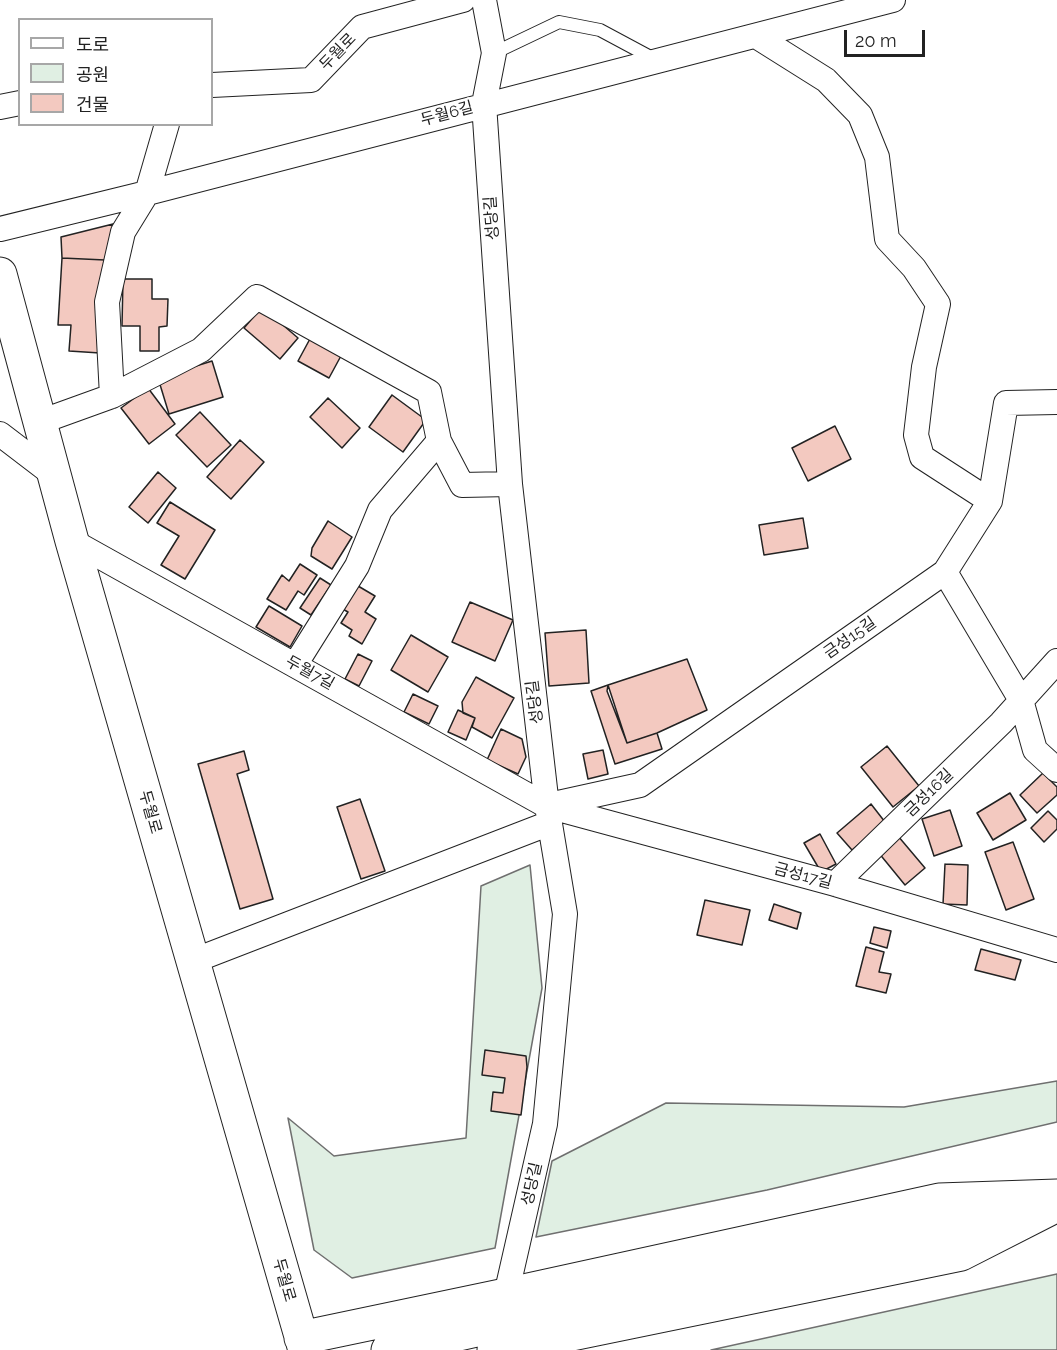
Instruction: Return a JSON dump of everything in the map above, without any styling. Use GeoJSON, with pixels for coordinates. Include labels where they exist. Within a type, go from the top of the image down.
{"type":"FeatureCollection","features":[{"type":"Feature","properties":{"kind":"main road","name":"두월로"},"geometry":{"type":"LineString","coordinates":[[0,274],[72,541],[303,1344]]}},
{"type":"Feature","properties":{"kind":"main road"},"geometry":{"type":"LineString","coordinates":[[303,1344],[506,1295],[939,1200],[1057,1198]]}},
{"type":"Feature","properties":{"kind":"main road"},"geometry":{"type":"LineString","coordinates":[[388,1350],[1057,1198]]}},
{"type":"Feature","properties":{"kind":"main road"},"geometry":{"type":"LineString","coordinates":[[494,1350],[961,1254],[1057,1206]]}},
{"type":"Feature","properties":{"kind":"street","name":"두월로"},"geometry":{"type":"LineString","coordinates":[[213,85],[311,80],[362,27],[463,0]]}},
{"type":"Feature","properties":{"kind":"street"},"geometry":{"type":"LineString","coordinates":[[484,0],[494,53]]}},
{"type":"Feature","properties":{"kind":"street","name":"두월6길"},"geometry":{"type":"LineString","coordinates":[[0,229],[660,62],[893,0]]}},
{"type":"Feature","properties":{"kind":"street"},"geometry":{"type":"LineString","coordinates":[[756,36],[826,80],[860,115],[878,157],[887,239],[914,268],[938,304],[924,367],[916,435],[922,457],[990,501]]}},
{"type":"Feature","properties":{"kind":"street","name":"성당길"},"geometry":{"type":"LineString","coordinates":[[494,53],[484,105],[510,484],[549,814],[565,914],[545,1124],[506,1295]]}},
{"type":"Feature","properties":{"kind":"street"},"geometry":{"type":"LineString","coordinates":[[0,107],[18,103]]}},
{"type":"Feature","properties":{"kind":"street"},"geometry":{"type":"LineString","coordinates":[[112,396],[107,302],[123,232],[147,193],[166,126]]}},
{"type":"Feature","properties":{"kind":"street"},"geometry":{"type":"LineString","coordinates":[[40,422],[112,396],[201,350],[257,297],[429,392],[439,441],[462,485],[510,484]]}},
{"type":"Feature","properties":{"kind":"street","name":"금성15길"},"geometry":{"type":"LineString","coordinates":[[193,962],[549,814],[640,785],[945,572],[990,501],[1006,403],[1057,402]]}},
{"type":"Feature","properties":{"kind":"street"},"geometry":{"type":"LineString","coordinates":[[0,434],[55,476]]}},
{"type":"Feature","properties":{"kind":"street"},"geometry":{"type":"LineString","coordinates":[[295,665],[357,567],[380,510],[439,441]]}},
{"type":"Feature","properties":{"kind":"street","name":"두월7길"},"geometry":{"type":"LineString","coordinates":[[72,541],[295,665],[549,814]]}},
{"type":"Feature","properties":{"kind":"street"},"geometry":{"type":"LineString","coordinates":[[945,572],[1021,700],[1035,750],[1057,770]]}},
{"type":"Feature","properties":{"kind":"street","name":"금성16길"},"geometry":{"type":"LineString","coordinates":[[835,884],[1000,723],[1057,662]]}},
{"type":"Feature","properties":{"kind":"street","name":"금성17길"},"geometry":{"type":"LineString","coordinates":[[549,814],[835,884],[1057,950]]}},
{"type":"Feature","properties":{"kind":"lane"},"geometry":{"type":"LineString","coordinates":[[494,53],[559,22],[600,30],[660,62]]}},
{"type":"Feature","properties":{"kind":"green space"},"geometry":{"type":"Polygon","coordinates":[[[530,865],[542,988],[495,1248],[352,1278],[314,1250],[288,1118],[334,1156],[466,1138],[481,886],[530,865]]]}},
{"type":"Feature","properties":{"kind":"green space"},"geometry":{"type":"Polygon","coordinates":[[[1057,1081],[1057,1122],[767,1190],[536,1237],[552,1161],[666,1103],[904,1107],[1057,1081]]]}},
{"type":"Feature","properties":{"kind":"green space"},"geometry":{"type":"Polygon","coordinates":[[[1057,1274],[1057,1350],[711,1350],[1057,1274]]]}},
{"type":"Feature","properties":{"kind":"building"},"geometry":{"type":"Polygon","coordinates":[[[113,224],[105,260],[62,258],[61,237],[113,224]]]}},
{"type":"Feature","properties":{"kind":"building"},"geometry":{"type":"Polygon","coordinates":[[[62,258],[105,260],[100,353],[69,351],[71,325],[58,325],[62,258]]]}},
{"type":"Feature","properties":{"kind":"building"},"geometry":{"type":"Polygon","coordinates":[[[123,279],[152,279],[152,299],[168,299],[167,326],[159,327],[159,351],[140,351],[140,326],[122,326],[123,279]]]}},
{"type":"Feature","properties":{"kind":"building"},"geometry":{"type":"Polygon","coordinates":[[[262,307],[298,338],[280,359],[244,328],[262,307]]]}},
{"type":"Feature","properties":{"kind":"building"},"geometry":{"type":"Polygon","coordinates":[[[311,337],[342,354],[329,378],[298,361],[311,337]]]}},
{"type":"Feature","properties":{"kind":"building"},"geometry":{"type":"Polygon","coordinates":[[[212,361],[223,397],[169,414],[158,378],[212,361]]]}},
{"type":"Feature","properties":{"kind":"building"},"geometry":{"type":"Polygon","coordinates":[[[148,388],[175,424],[149,444],[121,408],[148,388]]]}},
{"type":"Feature","properties":{"kind":"building"},"geometry":{"type":"Polygon","coordinates":[[[392,395],[426,420],[403,452],[369,427],[392,395]]]}},
{"type":"Feature","properties":{"kind":"building"},"geometry":{"type":"Polygon","coordinates":[[[328,398],[360,428],[342,448],[310,417],[328,398]]]}},
{"type":"Feature","properties":{"kind":"building"},"geometry":{"type":"Polygon","coordinates":[[[200,412],[231,445],[207,467],[176,435],[200,412]]]}},
{"type":"Feature","properties":{"kind":"building"},"geometry":{"type":"Polygon","coordinates":[[[835,426],[851,459],[808,481],[792,448],[835,426]]]}},
{"type":"Feature","properties":{"kind":"building"},"geometry":{"type":"Polygon","coordinates":[[[240,440],[264,462],[231,499],[207,477],[240,440]]]}},
{"type":"Feature","properties":{"kind":"building"},"geometry":{"type":"Polygon","coordinates":[[[158,472],[176,488],[148,523],[129,507],[158,472]]]}},
{"type":"Feature","properties":{"kind":"building"},"geometry":{"type":"Polygon","coordinates":[[[170,502],[215,530],[185,579],[161,565],[179,536],[157,523],[170,502]]]}},
{"type":"Feature","properties":{"kind":"building"},"geometry":{"type":"Polygon","coordinates":[[[803,518],[808,548],[764,555],[759,525],[803,518]]]}},
{"type":"Feature","properties":{"kind":"building"},"geometry":{"type":"Polygon","coordinates":[[[328,521],[352,537],[332,569],[311,556],[312,548],[328,521]]]}},
{"type":"Feature","properties":{"kind":"building"},"geometry":{"type":"Polygon","coordinates":[[[300,564],[317,575],[304,595],[298,591],[286,610],[267,599],[282,575],[289,581],[300,564]]]}},
{"type":"Feature","properties":{"kind":"building"},"geometry":{"type":"Polygon","coordinates":[[[320,578],[331,585],[311,615],[300,608],[320,578]]]}},
{"type":"Feature","properties":{"kind":"building"},"geometry":{"type":"Polygon","coordinates":[[[353,583],[375,596],[365,612],[376,619],[362,644],[349,636],[352,630],[341,623],[348,612],[339,607],[353,583]]]}},
{"type":"Feature","properties":{"kind":"building"},"geometry":{"type":"Polygon","coordinates":[[[470,602],[513,620],[495,661],[452,642],[470,602]]]}},
{"type":"Feature","properties":{"kind":"building"},"geometry":{"type":"Polygon","coordinates":[[[269,606],[302,626],[290,647],[256,627],[269,606]]]}},
{"type":"Feature","properties":{"kind":"building"},"geometry":{"type":"Polygon","coordinates":[[[586,630],[589,683],[549,686],[545,633],[586,630]]]}},
{"type":"Feature","properties":{"kind":"building"},"geometry":{"type":"Polygon","coordinates":[[[411,635],[448,657],[428,692],[391,670],[411,635]]]}},
{"type":"Feature","properties":{"kind":"building"},"geometry":{"type":"Polygon","coordinates":[[[358,654],[372,661],[359,686],[345,679],[358,654]]]}},
{"type":"Feature","properties":{"kind":"building"},"geometry":{"type":"Polygon","coordinates":[[[687,659],[707,710],[657,733],[627,743],[607,691],[608,685],[687,659]]]}},
{"type":"Feature","properties":{"kind":"building"},"geometry":{"type":"Polygon","coordinates":[[[476,677],[514,698],[492,738],[472,727],[475,718],[463,713],[462,702],[476,677]]]}},
{"type":"Feature","properties":{"kind":"building"},"geometry":{"type":"Polygon","coordinates":[[[608,685],[627,743],[657,733],[662,749],[615,764],[591,691],[608,685]]]}},
{"type":"Feature","properties":{"kind":"building"},"geometry":{"type":"Polygon","coordinates":[[[413,694],[438,706],[429,724],[404,712],[413,694]]]}},
{"type":"Feature","properties":{"kind":"building"},"geometry":{"type":"Polygon","coordinates":[[[458,710],[475,718],[466,740],[448,732],[458,710]]]}},
{"type":"Feature","properties":{"kind":"building"},"geometry":{"type":"Polygon","coordinates":[[[501,729],[522,739],[526,757],[518,774],[487,760],[501,729]]]}},
{"type":"Feature","properties":{"kind":"building"},"geometry":{"type":"Polygon","coordinates":[[[887,746],[919,786],[893,807],[861,767],[887,746]]]}},
{"type":"Feature","properties":{"kind":"building"},"geometry":{"type":"Polygon","coordinates":[[[603,750],[608,774],[588,779],[583,754],[603,750]]]}},
{"type":"Feature","properties":{"kind":"building"},"geometry":{"type":"Polygon","coordinates":[[[244,751],[249,770],[237,774],[273,899],[240,909],[198,764],[244,751]]]}},
{"type":"Feature","properties":{"kind":"building"},"geometry":{"type":"Polygon","coordinates":[[[1043,773],[1057,787],[1057,795],[1037,813],[1020,795],[1043,773]]]}},
{"type":"Feature","properties":{"kind":"building"},"geometry":{"type":"Polygon","coordinates":[[[1010,793],[1026,820],[993,840],[977,813],[1010,793]]]}},
{"type":"Feature","properties":{"kind":"building"},"geometry":{"type":"Polygon","coordinates":[[[360,799],[385,871],[361,879],[337,807],[360,799]]]}},
{"type":"Feature","properties":{"kind":"building"},"geometry":{"type":"Polygon","coordinates":[[[871,804],[885,822],[852,850],[837,833],[871,804]]]}},
{"type":"Feature","properties":{"kind":"building"},"geometry":{"type":"Polygon","coordinates":[[[950,810],[962,846],[934,856],[922,819],[950,810]]]}},
{"type":"Feature","properties":{"kind":"building"},"geometry":{"type":"Polygon","coordinates":[[[1048,811],[1057,820],[1057,829],[1044,842],[1031,828],[1048,811]]]}},
{"type":"Feature","properties":{"kind":"building"},"geometry":{"type":"Polygon","coordinates":[[[820,834],[836,864],[821,872],[804,843],[820,834]]]}},
{"type":"Feature","properties":{"kind":"building"},"geometry":{"type":"Polygon","coordinates":[[[898,836],[925,868],[905,885],[878,852],[898,836]]]}},
{"type":"Feature","properties":{"kind":"building"},"geometry":{"type":"Polygon","coordinates":[[[1013,842],[1034,899],[1006,910],[985,852],[1013,842]]]}},
{"type":"Feature","properties":{"kind":"building"},"geometry":{"type":"Polygon","coordinates":[[[945,864],[968,865],[967,905],[943,904],[945,864]]]}},
{"type":"Feature","properties":{"kind":"building"},"geometry":{"type":"Polygon","coordinates":[[[705,900],[750,910],[742,945],[697,935],[705,900]]]}},
{"type":"Feature","properties":{"kind":"building"},"geometry":{"type":"Polygon","coordinates":[[[774,904],[801,913],[797,929],[769,920],[774,904]]]}},
{"type":"Feature","properties":{"kind":"building"},"geometry":{"type":"Polygon","coordinates":[[[874,927],[891,931],[887,948],[870,943],[874,927]]]}},
{"type":"Feature","properties":{"kind":"building"},"geometry":{"type":"Polygon","coordinates":[[[866,947],[884,952],[879,972],[891,974],[886,993],[856,986],[866,947]]]}},
{"type":"Feature","properties":{"kind":"building"},"geometry":{"type":"Polygon","coordinates":[[[981,949],[1021,960],[1015,980],[975,970],[981,949]]]}},
{"type":"Feature","properties":{"kind":"building"},"geometry":{"type":"Polygon","coordinates":[[[485,1050],[526,1056],[527,1067],[521,1115],[491,1111],[493,1092],[503,1093],[505,1078],[482,1075],[485,1050]]]}}]}
